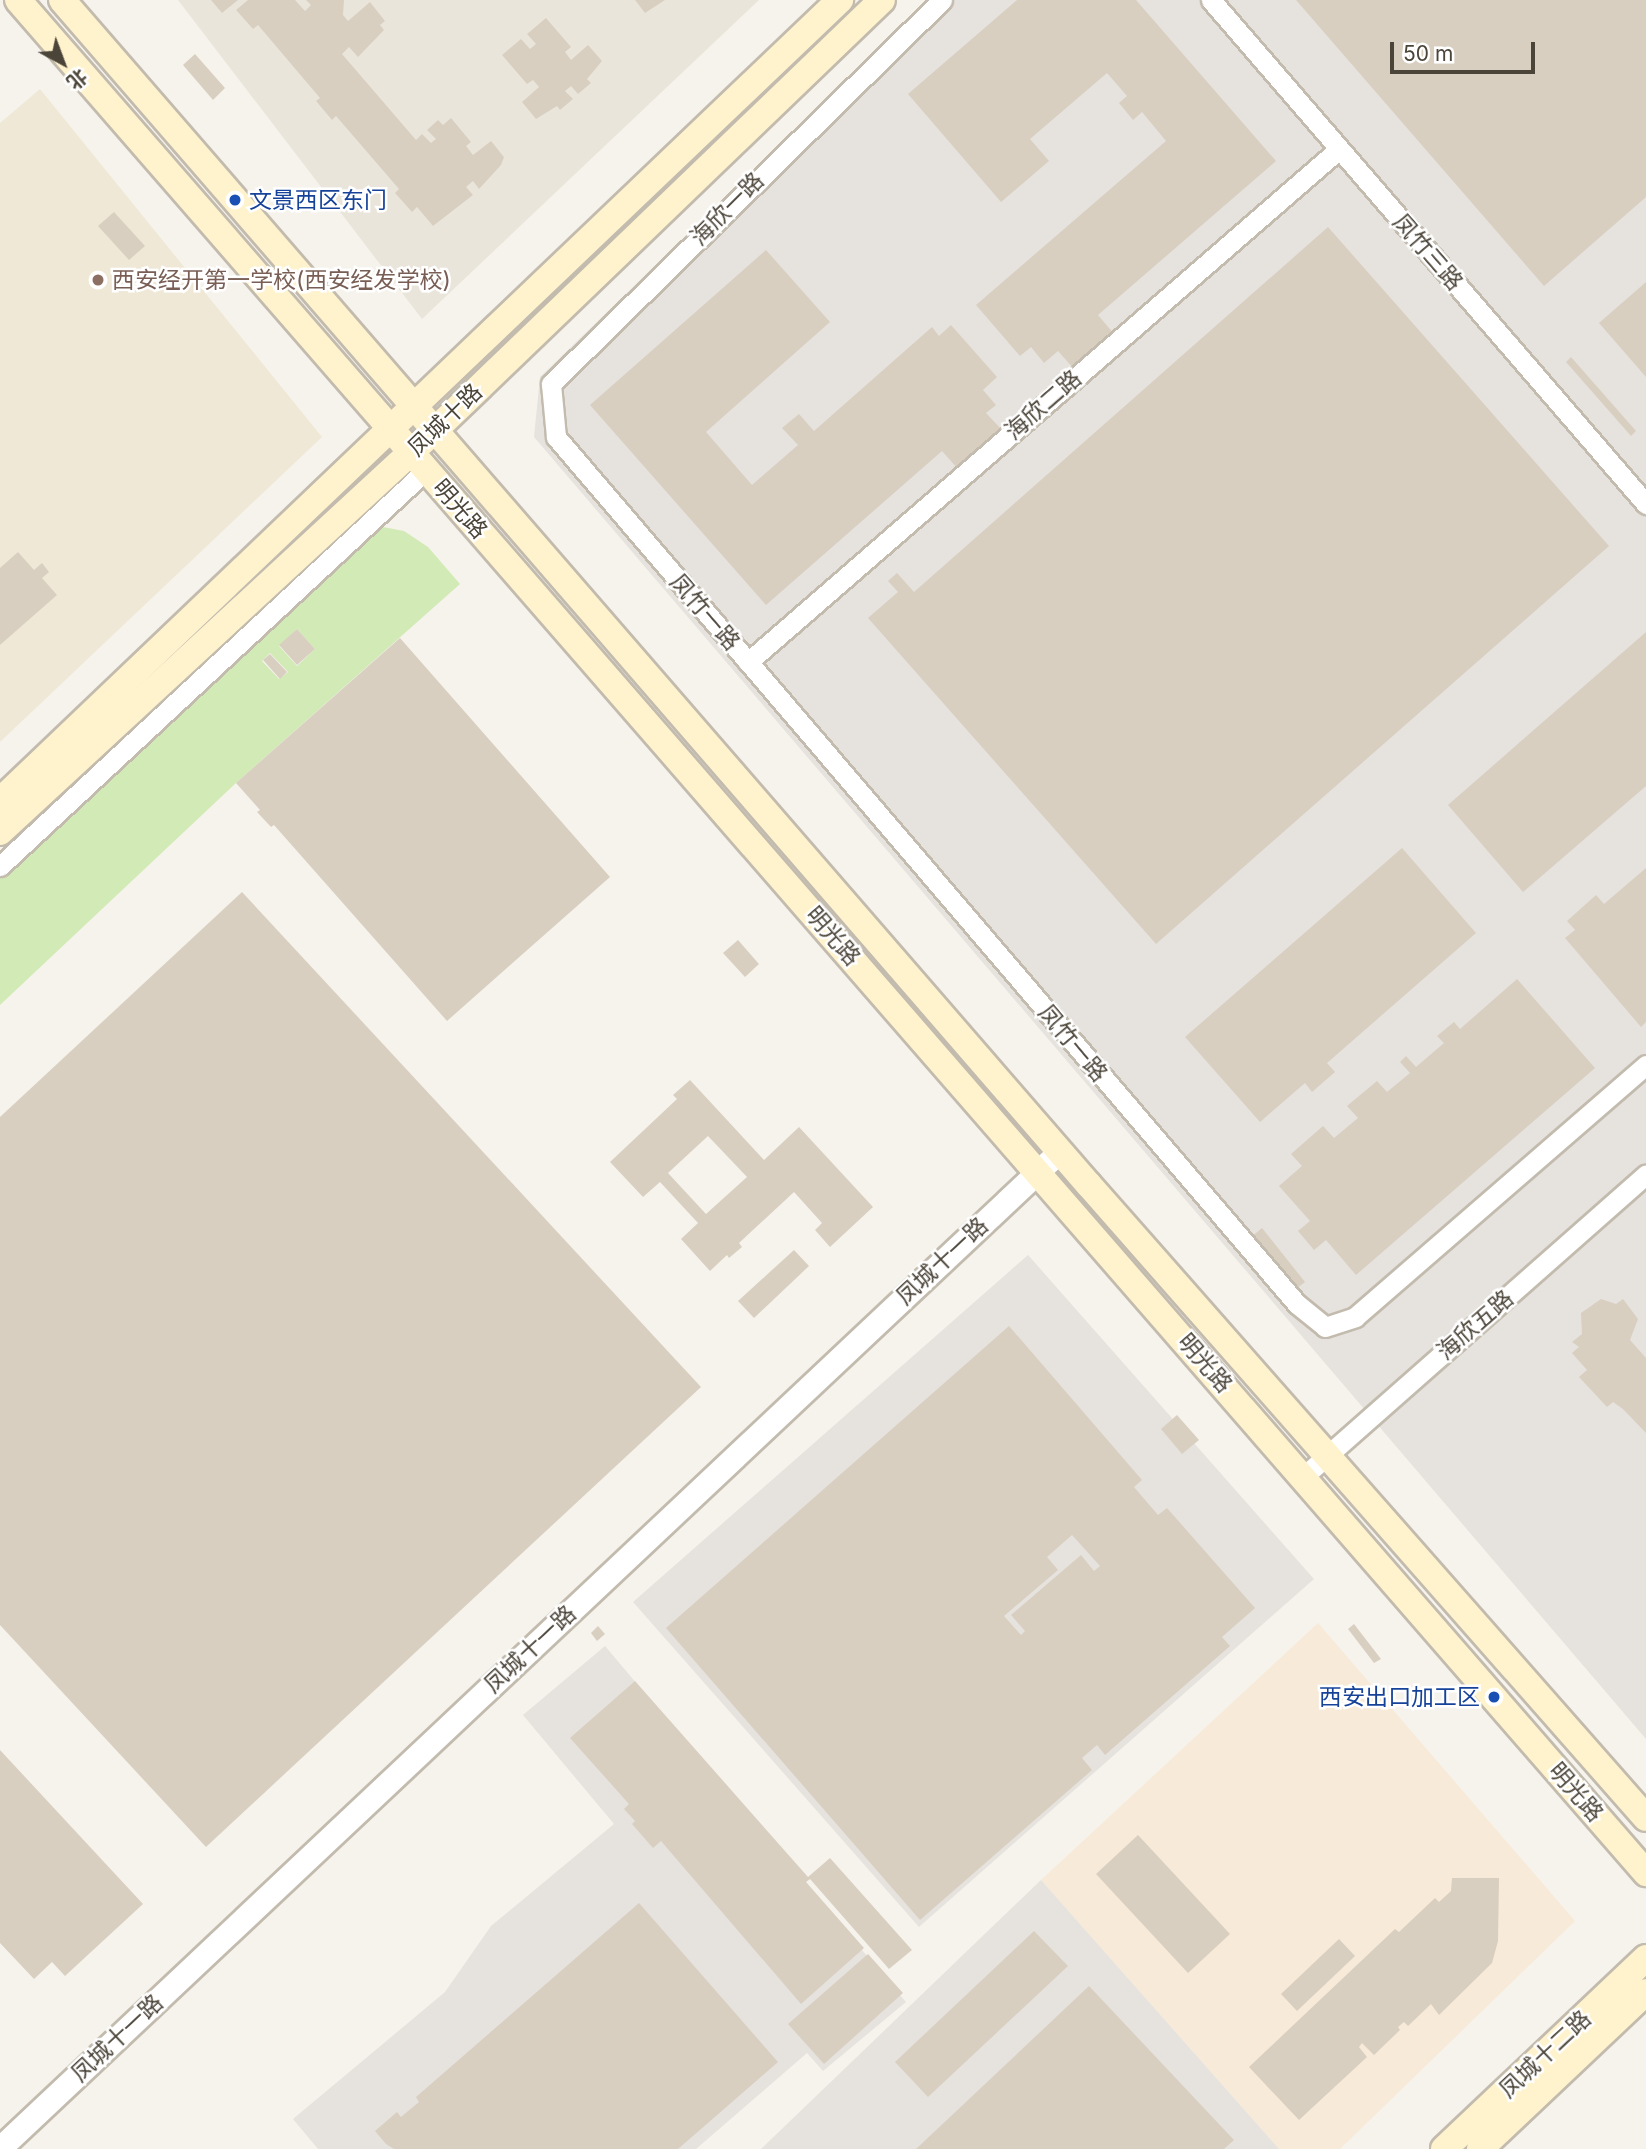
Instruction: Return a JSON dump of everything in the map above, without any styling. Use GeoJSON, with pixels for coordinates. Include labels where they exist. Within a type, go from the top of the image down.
{"type":"FeatureCollection","features":[{"type":"Feature","properties":{"kind":"main road","name":"明光路"},"geometry":{"type":"LineString","coordinates":[[18,0],[1304,1476],[1646,1873]]}},
{"type":"Feature","properties":{"kind":"main road","name":"明光路"},"geometry":{"type":"LineString","coordinates":[[62,0],[1060,1151],[1646,1818]]}},
{"type":"Feature","properties":{"kind":"main road","name":"凤城十路"},"geometry":{"type":"LineString","coordinates":[[0,801],[412,404],[840,0]]}},
{"type":"Feature","properties":{"kind":"main road","name":"凤城十路"},"geometry":{"type":"LineString","coordinates":[[0,832],[419,461],[435,430],[882,0]]}},
{"type":"Feature","properties":{"kind":"main road","name":"凤城十二路"},"geometry":{"type":"LineString","coordinates":[[1444,2149],[1646,1958]]}},
{"type":"Feature","properties":{"kind":"main road","name":"凤城十二路"},"geometry":{"type":"LineString","coordinates":[[1480,2149],[1646,1992]]}},
{"type":"Feature","properties":{"kind":"street","name":"海欣一路"},"geometry":{"type":"LineString","coordinates":[[556,436],[551,384],[942,0]]}},
{"type":"Feature","properties":{"kind":"street","name":"凤竹三路"},"geometry":{"type":"LineString","coordinates":[[1211,0],[1646,504]]}},
{"type":"Feature","properties":{"kind":"street","name":"海欣二路"},"geometry":{"type":"LineString","coordinates":[[748,662],[1339,149]]}},
{"type":"Feature","properties":{"kind":"street","name":"凤竹一路"},"geometry":{"type":"LineString","coordinates":[[556,436],[1297,1304],[1325,1327],[1355,1317],[1646,1065]]}},
{"type":"Feature","properties":{"kind":"street"},"geometry":{"type":"LineString","coordinates":[[0,866],[419,461]]}},
{"type":"Feature","properties":{"kind":"street","name":"凤城十一路"},"geometry":{"type":"LineString","coordinates":[[0,2148],[1060,1151]]}},
{"type":"Feature","properties":{"kind":"street","name":"海欣五路"},"geometry":{"type":"LineString","coordinates":[[1304,1476],[1646,1174]]}},
{"type":"Feature","properties":{"kind":"shaded area"},"geometry":{"type":"Polygon","coordinates":[[[178,0],[759,0],[422,319],[178,0]]]}},
{"type":"Feature","properties":{"kind":"shaded area"},"geometry":{"type":"Polygon","coordinates":[[[929,0],[1646,0],[1646,1739],[534,437],[540,377],[929,0]]]}},
{"type":"Feature","properties":{"kind":"shaded area","name":"西安经开第一学校(西安经发学校)"},"geometry":{"type":"Polygon","coordinates":[[[40,89],[322,437],[0,742],[0,123],[40,89]]]}},
{"type":"Feature","properties":{"kind":"shaded area"},"geometry":{"type":"Polygon","coordinates":[[[1028,1255],[1314,1579],[919,1927],[633,1602],[1028,1255]]]}},
{"type":"Feature","properties":{"kind":"shaded area"},"geometry":{"type":"Polygon","coordinates":[[[1318,1623],[1575,1921],[1340,2149],[1279,2149],[1041,1880],[1318,1623]]]}},
{"type":"Feature","properties":{"kind":"shaded area"},"geometry":{"type":"Polygon","coordinates":[[[605,1646],[906,2002],[823,2071],[807,2053],[696,2149],[318,2149],[293,2119],[445,1992],[491,1926],[614,1824],[523,1715],[605,1646]]]}},
{"type":"Feature","properties":{"kind":"shaded area"},"geometry":{"type":"Polygon","coordinates":[[[1041,1880],[1279,2149],[761,2149],[1041,1880]]]}},
{"type":"Feature","properties":{"kind":"green space"},"geometry":{"type":"Polygon","coordinates":[[[383,527],[404,531],[428,547],[460,584],[236,783],[0,1005],[0,872],[371,531],[383,527]],[[297,629],[279,646],[297,666],[315,649],[297,629]],[[270,653],[262,661],[279,679],[288,672],[270,653]]]}},
{"type":"Feature","properties":{"kind":"building"},"geometry":{"type":"Polygon","coordinates":[[[211,0],[238,0],[222,13],[211,0]]]}},
{"type":"Feature","properties":{"kind":"building"},"geometry":{"type":"Polygon","coordinates":[[[248,0],[295,0],[305,11],[311,5],[306,0],[344,0],[343,15],[348,21],[370,2],[385,21],[380,25],[384,30],[358,57],[349,47],[342,54],[416,140],[422,134],[431,143],[436,139],[427,130],[438,120],[443,125],[451,118],[471,142],[466,146],[473,155],[491,141],[504,157],[501,165],[479,189],[473,181],[466,187],[473,195],[433,226],[417,207],[412,212],[395,193],[399,189],[336,116],[332,120],[316,101],[320,98],[258,25],[253,29],[236,10],[248,0]]]}},
{"type":"Feature","properties":{"kind":"building"},"geometry":{"type":"Polygon","coordinates":[[[635,0],[665,0],[645,13],[635,0]]]}},
{"type":"Feature","properties":{"kind":"building"},"geometry":{"type":"Polygon","coordinates":[[[1017,0],[1136,0],[1276,161],[1098,315],[1114,334],[1074,369],[1058,351],[1044,363],[1031,347],[1020,356],[976,305],[1166,141],[1142,112],[1133,120],[1119,103],[1127,96],[1107,73],[1030,139],[1049,161],[1001,202],[908,94],[1017,0]]]}},
{"type":"Feature","properties":{"kind":"building"},"geometry":{"type":"Polygon","coordinates":[[[1296,0],[1646,0],[1646,197],[1544,286],[1296,0]]]}},
{"type":"Feature","properties":{"kind":"building"},"geometry":{"type":"Polygon","coordinates":[[[546,18],[571,47],[565,52],[571,60],[588,45],[602,61],[587,79],[591,83],[578,94],[571,86],[565,91],[573,99],[560,110],[557,106],[536,119],[522,102],[539,87],[533,80],[527,84],[502,55],[521,39],[530,49],[536,44],[527,34],[546,18]]]}},
{"type":"Feature","properties":{"kind":"building"},"geometry":{"type":"Polygon","coordinates":[[[195,54],[225,88],[213,100],[183,65],[195,54]]]}},
{"type":"Feature","properties":{"kind":"building"},"geometry":{"type":"Polygon","coordinates":[[[114,212],[145,246],[129,260],[98,226],[114,212]]]}},
{"type":"Feature","properties":{"kind":"building"},"geometry":{"type":"Polygon","coordinates":[[[1328,227],[1609,546],[1156,944],[868,618],[898,592],[888,581],[897,573],[914,592],[1328,227]]]}},
{"type":"Feature","properties":{"kind":"building"},"geometry":{"type":"Polygon","coordinates":[[[766,250],[830,322],[706,432],[752,485],[798,445],[782,428],[799,414],[814,431],[932,327],[939,336],[951,325],[997,377],[983,390],[996,405],[986,413],[1002,430],[958,469],[942,451],[766,605],[590,405],[766,250]]]}},
{"type":"Feature","properties":{"kind":"building"},"geometry":{"type":"Polygon","coordinates":[[[1646,282],[1646,377],[1599,323],[1646,282]]]}},
{"type":"Feature","properties":{"kind":"building"},"geometry":{"type":"Polygon","coordinates":[[[1571,357],[1636,431],[1631,436],[1566,362],[1571,357]]]}},
{"type":"Feature","properties":{"kind":"building"},"geometry":{"type":"Polygon","coordinates":[[[18,552],[34,570],[42,563],[49,572],[42,578],[57,595],[0,645],[0,568],[18,552]]]}},
{"type":"Feature","properties":{"kind":"building"},"geometry":{"type":"Polygon","coordinates":[[[297,629],[315,649],[297,665],[279,645],[297,629]]]}},
{"type":"Feature","properties":{"kind":"building"},"geometry":{"type":"Polygon","coordinates":[[[1646,632],[1646,786],[1523,892],[1448,805],[1646,632]]]}},
{"type":"Feature","properties":{"kind":"building"},"geometry":{"type":"Polygon","coordinates":[[[400,638],[610,877],[447,1021],[274,825],[271,827],[257,812],[260,810],[236,783],[400,638]]]}},
{"type":"Feature","properties":{"kind":"building"},"geometry":{"type":"Polygon","coordinates":[[[270,654],[287,672],[280,679],[263,660],[270,654]]]}},
{"type":"Feature","properties":{"kind":"building"},"geometry":{"type":"Polygon","coordinates":[[[1402,848],[1476,933],[1327,1063],[1335,1072],[1312,1092],[1305,1083],[1260,1122],[1185,1037],[1402,848]]]}},
{"type":"Feature","properties":{"kind":"building"},"geometry":{"type":"Polygon","coordinates":[[[1646,868],[1646,1022],[1641,1027],[1565,938],[1575,930],[1567,921],[1596,895],[1604,904],[1646,868]]]}},
{"type":"Feature","properties":{"kind":"building"},"geometry":{"type":"Polygon","coordinates":[[[242,892],[701,1387],[206,1847],[0,1625],[0,1117],[242,892]]]}},
{"type":"Feature","properties":{"kind":"building"},"geometry":{"type":"Polygon","coordinates":[[[738,940],[759,964],[745,977],[723,953],[738,940]]]}},
{"type":"Feature","properties":{"kind":"building"},"geometry":{"type":"Polygon","coordinates":[[[1517,979],[1595,1068],[1356,1275],[1326,1240],[1314,1250],[1298,1231],[1310,1221],[1279,1186],[1302,1166],[1291,1154],[1323,1126],[1334,1138],[1358,1118],[1347,1106],[1377,1081],[1387,1092],[1410,1073],[1400,1062],[1406,1056],[1416,1067],[1444,1043],[1437,1036],[1454,1022],[1460,1029],[1517,979]]]}},
{"type":"Feature","properties":{"kind":"building"},"geometry":{"type":"Polygon","coordinates":[[[690,1080],[764,1160],[799,1127],[873,1207],[830,1247],[815,1230],[822,1223],[794,1192],[739,1243],[742,1247],[729,1258],[727,1255],[710,1271],[681,1239],[698,1223],[660,1182],[643,1197],[610,1162],[677,1099],[673,1095],[690,1080]],[[708,1136],[668,1173],[706,1214],[747,1177],[708,1136]]]}},
{"type":"Feature","properties":{"kind":"building"},"geometry":{"type":"Polygon","coordinates":[[[1262,1228],[1305,1282],[1292,1292],[1249,1239],[1262,1228]]]}},
{"type":"Feature","properties":{"kind":"building"},"geometry":{"type":"Polygon","coordinates":[[[794,1250],[809,1266],[754,1318],[738,1301],[794,1250]]]}},
{"type":"Feature","properties":{"kind":"building"},"geometry":{"type":"Polygon","coordinates":[[[1601,1299],[1616,1304],[1623,1299],[1638,1319],[1630,1340],[1646,1358],[1646,1433],[1613,1402],[1607,1407],[1579,1377],[1587,1370],[1572,1353],[1579,1347],[1572,1342],[1582,1334],[1581,1313],[1601,1299]]]}},
{"type":"Feature","properties":{"kind":"building"},"geometry":{"type":"Polygon","coordinates":[[[1009,1326],[1142,1480],[1134,1487],[1158,1515],[1167,1508],[1255,1608],[1222,1637],[1230,1646],[1105,1755],[1097,1745],[1082,1758],[1092,1770],[920,1920],[666,1628],[1009,1326]],[[1072,1535],[1047,1557],[1058,1570],[1004,1616],[1021,1635],[1025,1631],[1011,1615],[1081,1555],[1094,1571],[1100,1566],[1072,1535]]]}},
{"type":"Feature","properties":{"kind":"building"},"geometry":{"type":"Polygon","coordinates":[[[1177,1415],[1199,1440],[1182,1454],[1161,1429],[1177,1415]]]}},
{"type":"Feature","properties":{"kind":"building"},"geometry":{"type":"Polygon","coordinates":[[[1354,1624],[1381,1659],[1374,1663],[1348,1629],[1354,1624]]]}},
{"type":"Feature","properties":{"kind":"building"},"geometry":{"type":"Polygon","coordinates":[[[598,1626],[605,1634],[597,1641],[591,1633],[598,1626]]]}},
{"type":"Feature","properties":{"kind":"building"},"geometry":{"type":"Polygon","coordinates":[[[635,1681],[808,1877],[830,1858],[912,1950],[889,1969],[810,1879],[806,1882],[864,1948],[801,2004],[661,1841],[653,1848],[632,1824],[635,1821],[624,1809],[629,1804],[570,1738],[635,1681]]]}},
{"type":"Feature","properties":{"kind":"building"},"geometry":{"type":"Polygon","coordinates":[[[0,1750],[143,1904],[65,1976],[52,1962],[34,1979],[0,1943],[0,1750]]]}},
{"type":"Feature","properties":{"kind":"building"},"geometry":{"type":"Polygon","coordinates":[[[1138,1835],[1230,1934],[1188,1973],[1096,1874],[1138,1835]]]}},
{"type":"Feature","properties":{"kind":"building"},"geometry":{"type":"Polygon","coordinates":[[[1452,1878],[1499,1878],[1498,1941],[1492,1963],[1439,2015],[1431,2004],[1408,2026],[1404,2022],[1398,2027],[1400,2030],[1374,2055],[1362,2043],[1359,2047],[1367,2057],[1299,2120],[1249,2067],[1395,1929],[1399,1932],[1435,1898],[1439,1902],[1451,1891],[1452,1878]]]}},
{"type":"Feature","properties":{"kind":"building"},"geometry":{"type":"Polygon","coordinates":[[[639,1903],[778,2062],[678,2149],[394,2149],[386,2144],[375,2131],[397,2112],[401,2117],[419,2102],[416,2097],[639,1903]]]}},
{"type":"Feature","properties":{"kind":"building"},"geometry":{"type":"Polygon","coordinates":[[[1034,1931],[1068,1966],[928,2097],[895,2062],[1034,1931]]]}},
{"type":"Feature","properties":{"kind":"building"},"geometry":{"type":"Polygon","coordinates":[[[1339,1939],[1355,1956],[1297,2011],[1281,1994],[1339,1939]]]}},
{"type":"Feature","properties":{"kind":"building"},"geometry":{"type":"Polygon","coordinates":[[[868,1954],[903,1993],[824,2064],[788,2024],[868,1954]]]}},
{"type":"Feature","properties":{"kind":"building"},"geometry":{"type":"Polygon","coordinates":[[[1089,1986],[1234,2140],[1224,2149],[916,2149],[1089,1986]]]}},
{"type":"Feature","properties":{"kind":"place","name":"文景西区东门"},"geometry":{"type":"Point","coordinates":[235,200]}},
{"type":"Feature","properties":{"kind":"place","name":"西安经开第一学校(西安经发学校)"},"geometry":{"type":"Point","coordinates":[98,280]}},
{"type":"Feature","properties":{"kind":"place","name":"西安出口加工区"},"geometry":{"type":"Point","coordinates":[1494,1697]}}]}
